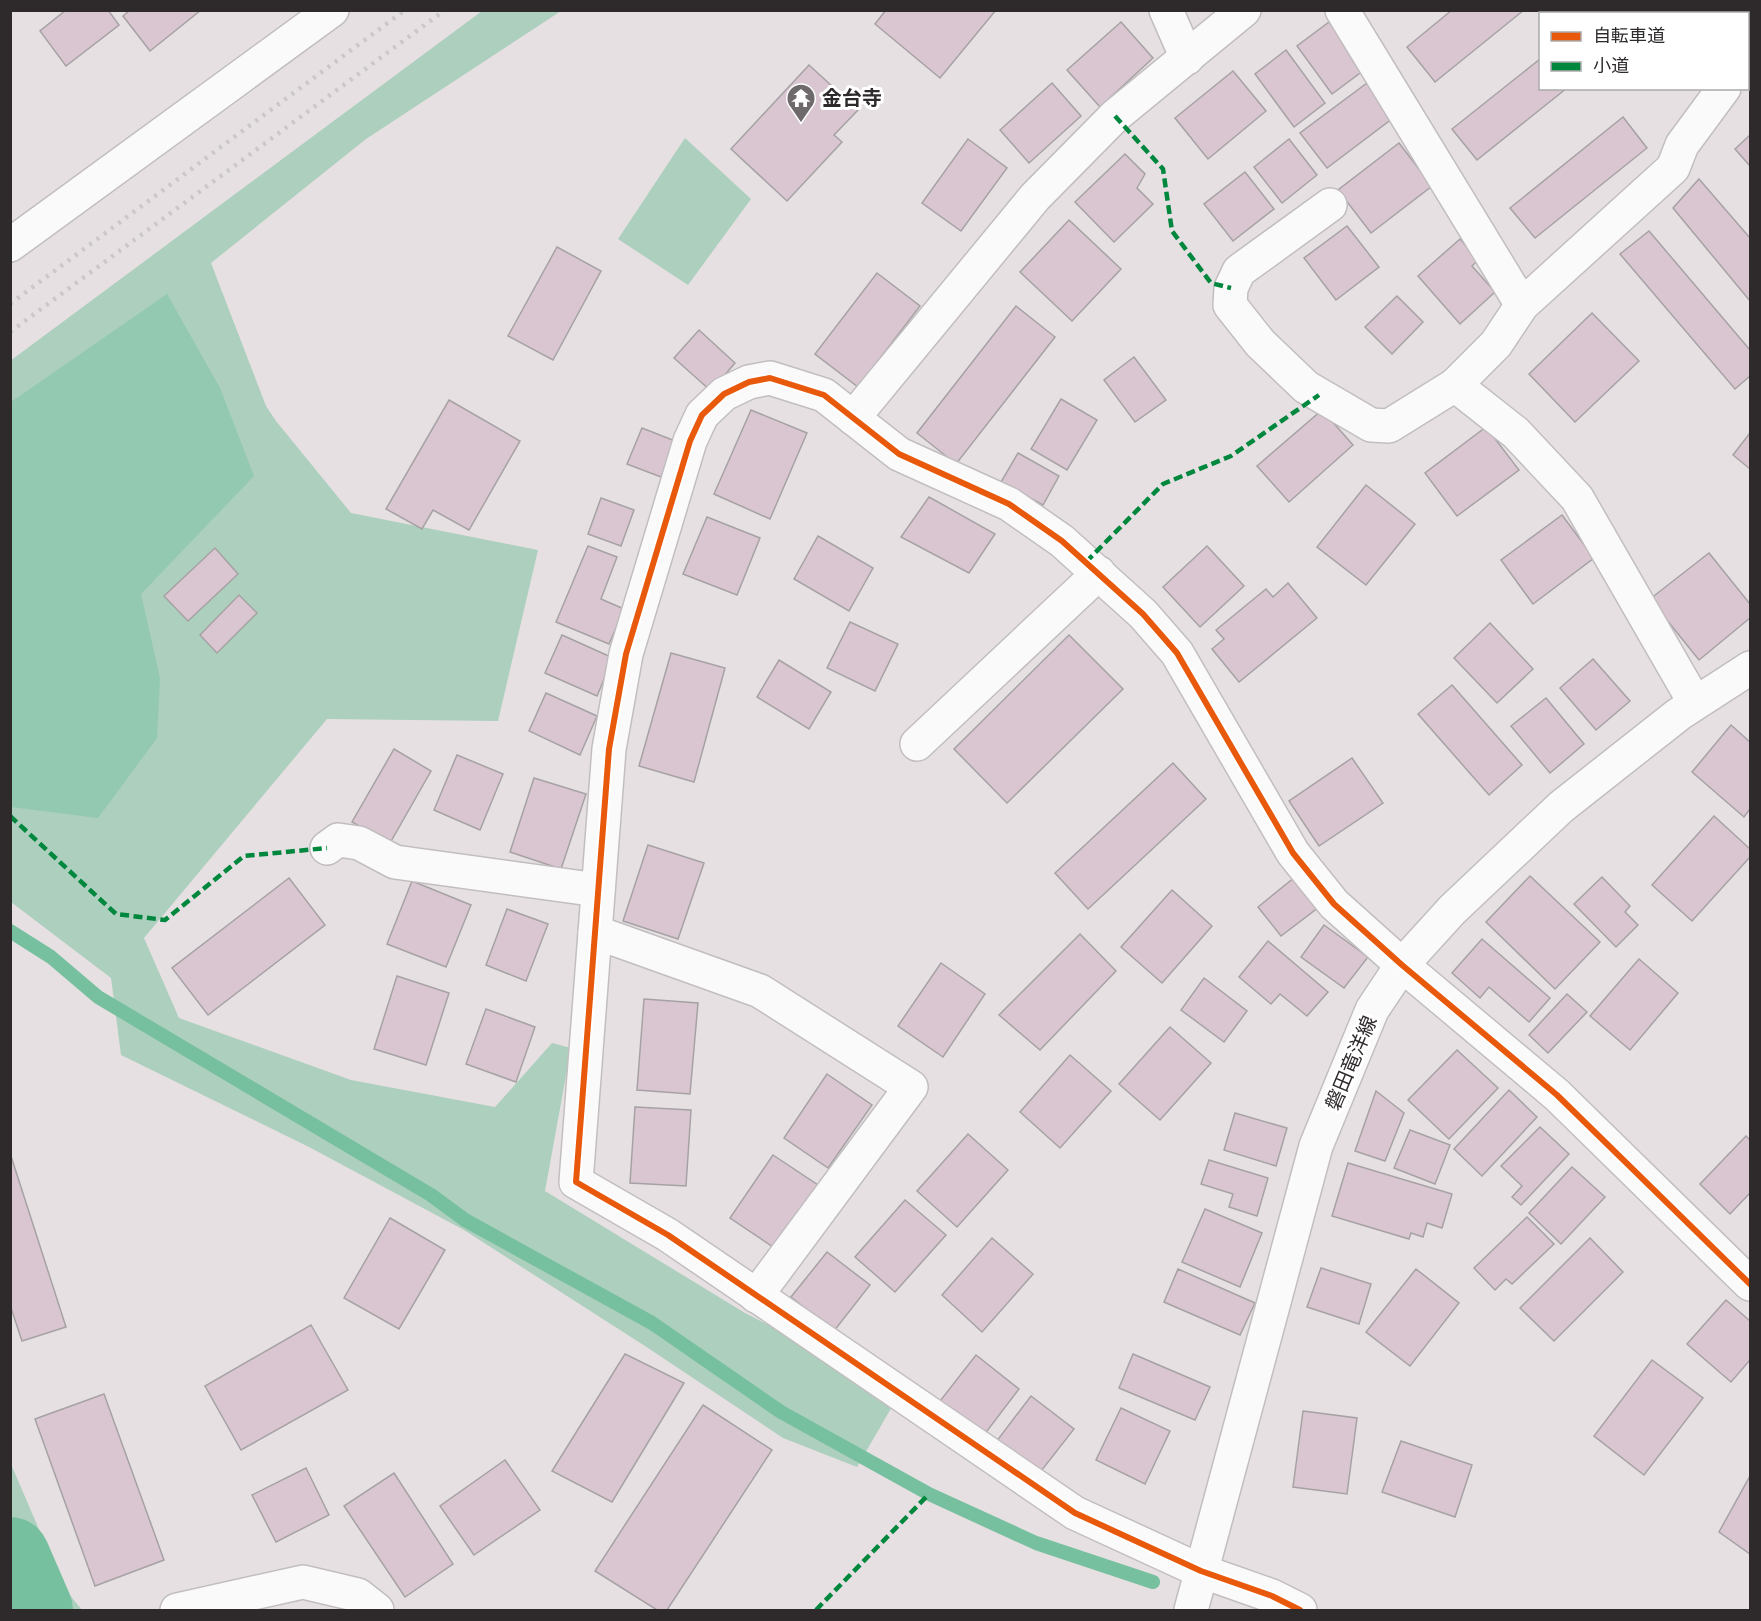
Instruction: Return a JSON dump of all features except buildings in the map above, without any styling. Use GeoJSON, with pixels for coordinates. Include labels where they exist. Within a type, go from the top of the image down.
{"type":"FeatureCollection","features":[{"type":"Feature","properties":{"kind":"street"},"geometry":{"type":"LineString","coordinates":[[10,245],[332,10]]}},
{"type":"Feature","properties":{"kind":"street"},"geometry":{"type":"LineString","coordinates":[[1166,10],[1187,58]]}},
{"type":"Feature","properties":{"kind":"street"},"geometry":{"type":"LineString","coordinates":[[853,418],[1035,197],[1115,116],[1244,10]]}},
{"type":"Feature","properties":{"kind":"street"},"geometry":{"type":"LineString","coordinates":[[1342,10],[1522,305]]}},
{"type":"Feature","properties":{"kind":"street"},"geometry":{"type":"LineString","coordinates":[[1329,205],[1239,271],[1231,288],[1230,305],[1260,343],[1306,387],[1371,425],[1389,426],[1455,385],[1496,344],[1522,305],[1673,168],[1682,145],[1723,90]]}},
{"type":"Feature","properties":{"kind":"street"},"geometry":{"type":"LineString","coordinates":[[1300,1611],[1272,1596],[1201,1571],[1075,1513],[668,1235],[576,1182],[609,749],[626,654],[690,441],[702,415],[724,394],[749,382],[770,378],[824,395],[899,453],[1009,504],[1062,541],[1143,614],[1177,653],[1293,853],[1334,904],[1402,965],[1557,1095],[1746,1271]]}},
{"type":"Feature","properties":{"kind":"street"},"geometry":{"type":"LineString","coordinates":[[1455,385],[1516,433],[1577,498],[1695,704]]}},
{"type":"Feature","properties":{"kind":"street"},"geometry":{"type":"LineString","coordinates":[[917,744],[1098,573]]}},
{"type":"Feature","properties":{"kind":"street","name":"磐田竜洋線"},"geometry":{"type":"LineString","coordinates":[[1191,1611],[1316,1146],[1372,1010],[1402,965],[1452,910],[1561,807],[1695,704],[1750,668]]}},
{"type":"Feature","properties":{"kind":"street"},"geometry":{"type":"LineString","coordinates":[[327,848],[338,840],[359,843],[395,862],[598,890]]}},
{"type":"Feature","properties":{"kind":"street"},"geometry":{"type":"LineString","coordinates":[[595,932],[760,991],[911,1087],[756,1296]]}},
{"type":"Feature","properties":{"kind":"street"},"geometry":{"type":"LineString","coordinates":[[177,1611],[303,1582],[358,1595],[377,1611]]}},
{"type":"Feature","properties":{"kind":"green space"},"geometry":{"type":"Polygon","coordinates":[[[482,11],[561,11],[366,139],[211,263],[266,406],[351,513],[538,550],[498,721],[327,719],[144,938],[179,1018],[351,1080],[495,1107],[552,1043],[571,1048],[545,1191],[745,1313],[900,1393],[857,1467],[783,1438],[464,1230],[309,1147],[121,1055],[111,978],[11,902],[10,361],[482,11]]]}},
{"type":"Feature","properties":{"kind":"green space"},"geometry":{"type":"Polygon","coordinates":[[[685,138],[751,199],[688,285],[618,239],[685,138]]]}},
{"type":"Feature","properties":{"kind":"green space"},"geometry":{"type":"Polygon","coordinates":[[[167,294],[220,388],[254,476],[141,594],[160,678],[157,738],[98,818],[11,807],[11,402],[167,294]]]}},
{"type":"Feature","properties":{"kind":"green space"},"geometry":{"type":"Polygon","coordinates":[[[11,1464],[64,1588],[82,1610],[11,1610],[11,1464]]]}},
{"type":"Feature","properties":{"kind":"waterway"},"geometry":{"type":"LineString","coordinates":[[10,931],[51,957],[98,997],[431,1195],[465,1220],[652,1323],[781,1412],[929,1494],[1036,1543],[1153,1582]]}},
{"type":"Feature","properties":{"kind":"waterway"},"geometry":{"type":"LineString","coordinates":[[10,1557],[33,1610]]}},
{"type":"Feature","properties":{"kind":"railway"},"geometry":{"type":"LineString","coordinates":[[10,304],[405,10]]}},
{"type":"Feature","properties":{"kind":"railway"},"geometry":{"type":"LineString","coordinates":[[10,332],[445,10]]}},
{"type":"Feature","properties":{"kind":"marked path"},"geometry":{"type":"LineString","coordinates":[[1115,116],[1163,169],[1172,231],[1211,283],[1231,288]]}},
{"type":"Feature","properties":{"kind":"marked path"},"geometry":{"type":"LineString","coordinates":[[1086,562],[1163,484],[1231,456],[1319,395]]}},
{"type":"Feature","properties":{"kind":"marked path"},"geometry":{"type":"LineString","coordinates":[[10,816],[116,914],[165,920],[244,856],[327,848]]}},
{"type":"Feature","properties":{"kind":"marked path"},"geometry":{"type":"LineString","coordinates":[[816,1610],[929,1494]]}},
{"type":"Feature","properties":{"kind":"cycle path"},"geometry":{"type":"LineString","coordinates":[[1300,1610],[1272,1596],[1201,1571],[1075,1513],[668,1235],[576,1182],[609,749],[626,654],[690,441],[702,415],[724,394],[749,382],[770,378],[824,395],[899,454],[1009,504],[1062,541],[1143,614],[1177,653],[1293,853],[1334,904],[1402,965],[1557,1095],[1750,1284]]}},
{"type":"Feature","properties":{"kind":"place","name":"金台寺"},"geometry":{"type":"Point","coordinates":[801,124]}}]}
